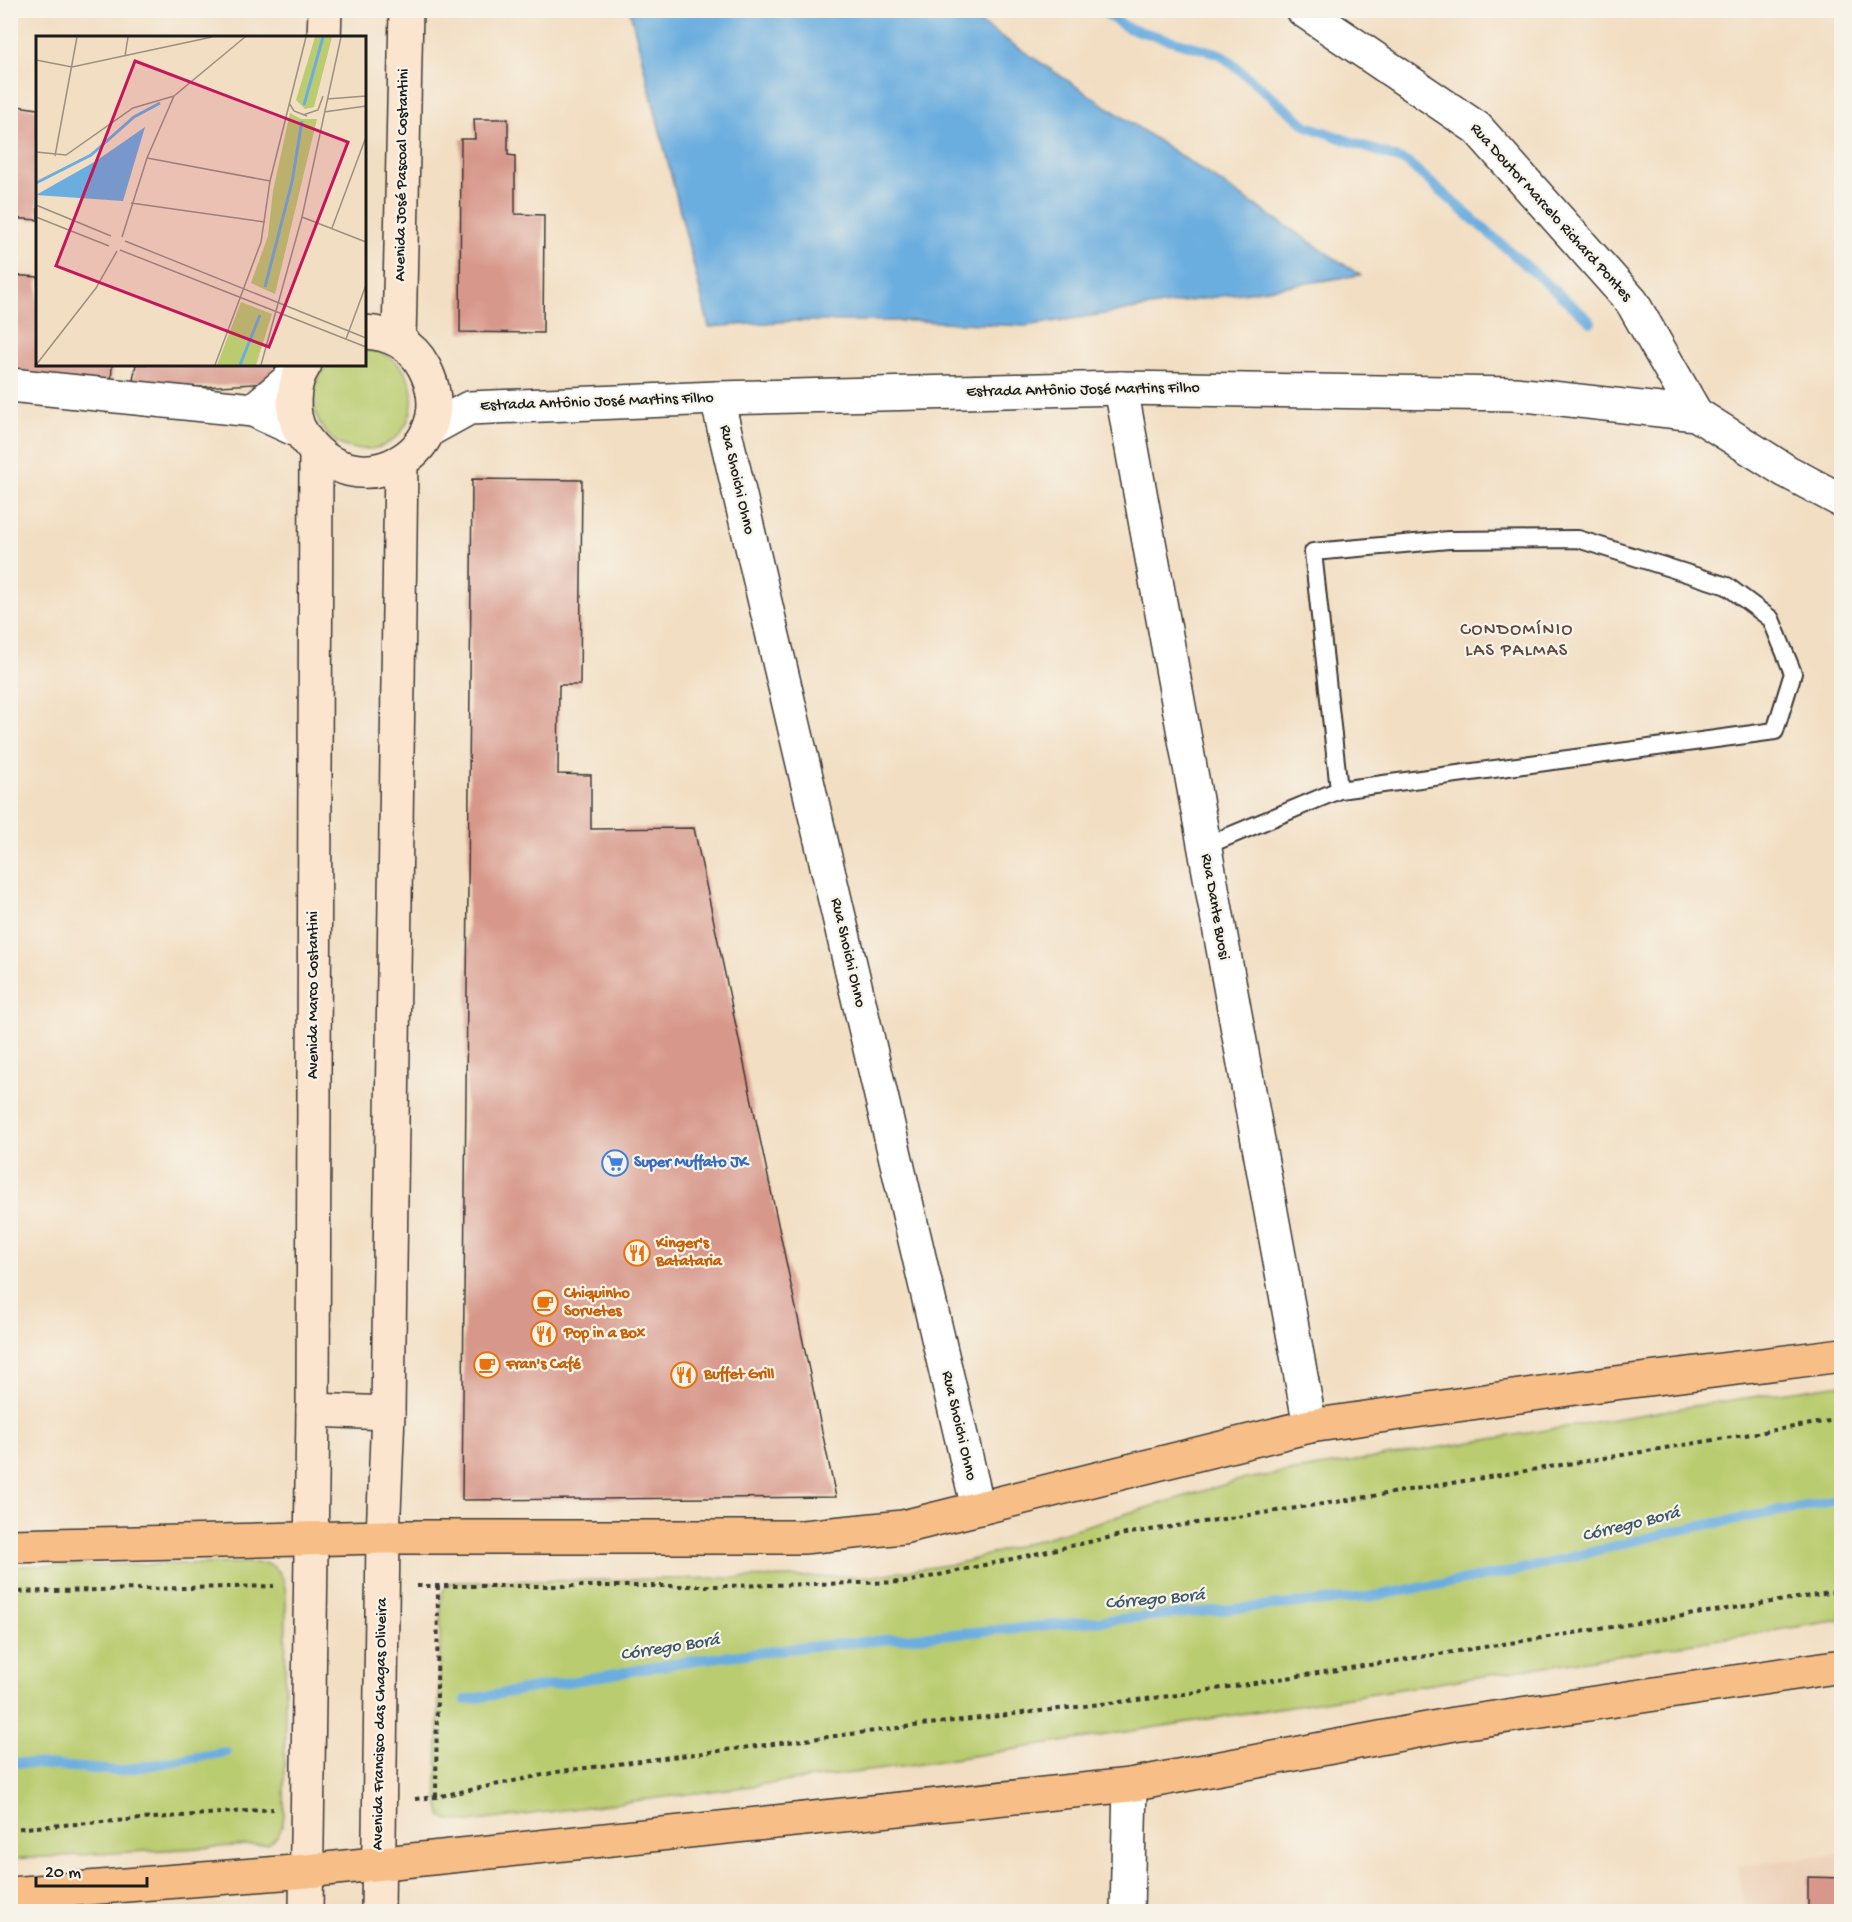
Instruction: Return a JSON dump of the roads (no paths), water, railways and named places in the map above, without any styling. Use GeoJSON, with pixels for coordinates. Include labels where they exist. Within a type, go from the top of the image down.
{"type":"FeatureCollection","features":[{"type":"Feature","properties":{"kind":"main road"},"geometry":{"type":"LineString","coordinates":[[324,36],[326,10]]}},
{"type":"Feature","properties":{"kind":"main road","name":"Avenida José Pascoal Costantini"},"geometry":{"type":"LineString","coordinates":[[399,340],[406,10]]}},
{"type":"Feature","properties":{"kind":"main road"},"geometry":{"type":"LineString","coordinates":[[308,442],[334,465],[357,471],[379,470],[401,462],[417,448],[429,430],[434,405],[431,380],[419,357],[399,340],[377,332],[366,332]]}},
{"type":"Feature","properties":{"kind":"main road","name":"Avenida Marco Costantini"},"geometry":{"type":"LineString","coordinates":[[303,367],[295,389],[295,411],[308,442],[312,1538]]}},
{"type":"Feature","properties":{"kind":"main road"},"geometry":{"type":"LineString","coordinates":[[383,1537],[388,1413],[401,462]]}},
{"type":"Feature","properties":{"kind":"main road"},"geometry":{"type":"LineString","coordinates":[[10,1546],[383,1537],[803,1537],[903,1527],[1310,1426],[1583,1387],[1842,1354]]}},
{"type":"Feature","properties":{"kind":"main road"},"geometry":{"type":"LineString","coordinates":[[313,1410],[388,1413]]}},
{"type":"Feature","properties":{"kind":"main road","name":"Avenida Francisco das Chagas Oliveira"},"geometry":{"type":"LineString","coordinates":[[378,1911],[383,1537]]}},
{"type":"Feature","properties":{"kind":"main road"},"geometry":{"type":"LineString","coordinates":[[306,1911],[312,1538]]}},
{"type":"Feature","properties":{"kind":"main road"},"geometry":{"type":"LineString","coordinates":[[10,1894],[307,1871],[1130,1785],[1454,1724],[1842,1666]]}},
{"type":"Feature","properties":{"kind":"street","name":"Rua Doutor Marcelo Richard Pontes"},"geometry":{"type":"LineString","coordinates":[[1302,10],[1477,128],[1632,302],[1696,414]]}},
{"type":"Feature","properties":{"kind":"street"},"geometry":{"type":"LineString","coordinates":[[252,410],[303,367]]}},
{"type":"Feature","properties":{"kind":"street","name":"Estrada Antônio José Martins Filho"},"geometry":{"type":"LineString","coordinates":[[431,380],[470,408]]}},
{"type":"Feature","properties":{"kind":"street"},"geometry":{"type":"LineString","coordinates":[[10,385],[252,410],[308,442]]}},
{"type":"Feature","properties":{"kind":"street","name":"Estrada Antônio José Martins Filho"},"geometry":{"type":"LineString","coordinates":[[429,430],[470,408],[717,398],[1120,388],[1515,394],[1696,414]]}},
{"type":"Feature","properties":{"kind":"street","name":"Rua Dante Buosi"},"geometry":{"type":"LineString","coordinates":[[1120,388],[1310,1426]]}},
{"type":"Feature","properties":{"kind":"street","name":"Rua Shoichi Ohno"},"geometry":{"type":"LineString","coordinates":[[717,398],[978,1508]]}},
{"type":"Feature","properties":{"kind":"street"},"geometry":{"type":"LineString","coordinates":[[1696,414],[1786,471],[1842,501]]}},
{"type":"Feature","properties":{"kind":"street"},"geometry":{"type":"LineString","coordinates":[[1127,1911],[1130,1785]]}},
{"type":"Feature","properties":{"kind":"lane"},"geometry":{"type":"LineString","coordinates":[[1203,847],[1339,790],[1775,731],[1792,673],[1771,619],[1727,586],[1578,539],[1449,540],[1313,552],[1339,790]]}},
{"type":"Feature","properties":{"kind":"water"},"geometry":{"type":"Polygon","coordinates":[[[630,11],[963,11],[1360,275],[1025,326],[920,321],[793,321],[709,327],[630,11]]]}},
{"type":"Feature","properties":{"kind":"waterway"},"geometry":{"type":"LineString","coordinates":[[1100,10],[1128,28],[1220,54],[1307,126],[1407,162],[1591,322]]}},
{"type":"Feature","properties":{"kind":"waterway","name":"Córrego Borá"},"geometry":{"type":"LineString","coordinates":[[465,1700],[695,1660],[815,1646],[1368,1597],[1516,1571],[1670,1532],[1842,1499]]}},
{"type":"Feature","properties":{"kind":"waterway","name":"Córrego Borá"},"geometry":{"type":"LineString","coordinates":[[10,1762],[118,1771],[226,1752]]}},
{"type":"Feature","properties":{"kind":"place","name":"Super Muffato JK"},"geometry":{"type":"Point","coordinates":[615,1163]}},
{"type":"Feature","properties":{"kind":"place","name":"Kinger's Batataria"},"geometry":{"type":"Point","coordinates":[637,1253]}},
{"type":"Feature","properties":{"kind":"place","name":"Chiquinho Sorvetes"},"geometry":{"type":"Point","coordinates":[545,1303]}},
{"type":"Feature","properties":{"kind":"place","name":"Pop in a Box"},"geometry":{"type":"Point","coordinates":[544,1334]}},
{"type":"Feature","properties":{"kind":"place","name":"Fran's Café"},"geometry":{"type":"Point","coordinates":[487,1365]}},
{"type":"Feature","properties":{"kind":"place","name":"Buffet Grill"},"geometry":{"type":"Point","coordinates":[684,1375]}},
{"type":"Feature","properties":{"kind":"district","name":"CONDOMÍNIO LAS PALMAS"},"geometry":{"type":"Point","coordinates":[1517,640]}}]}
